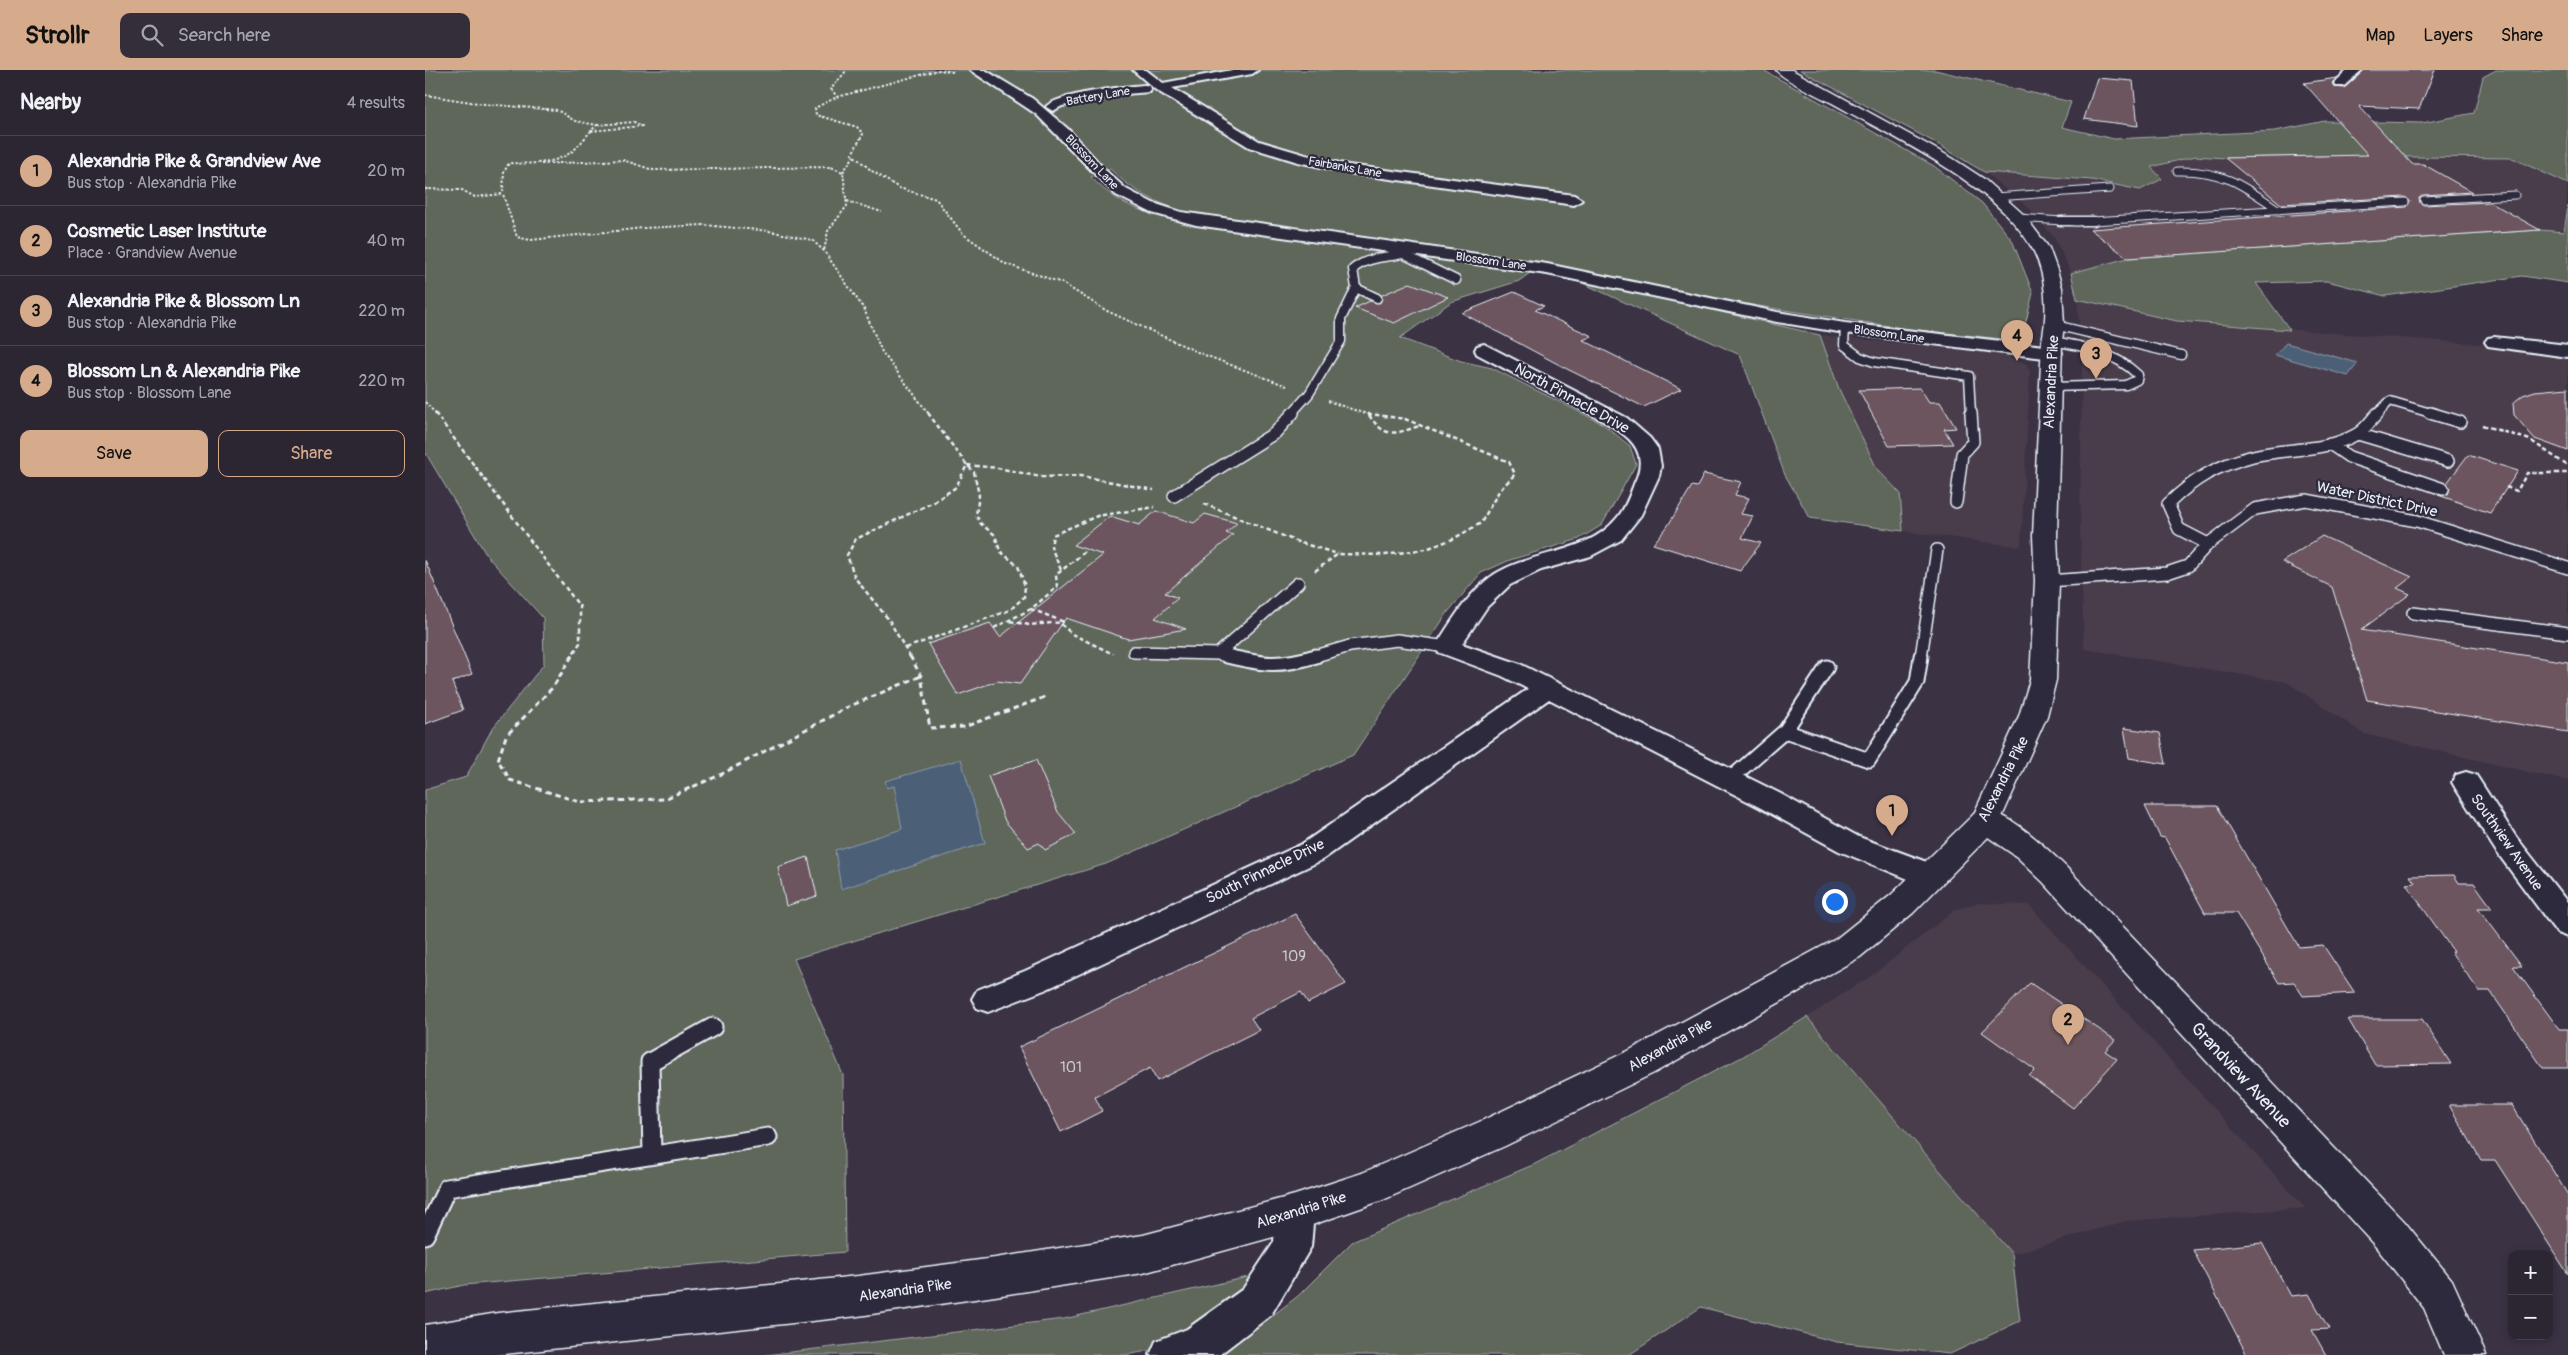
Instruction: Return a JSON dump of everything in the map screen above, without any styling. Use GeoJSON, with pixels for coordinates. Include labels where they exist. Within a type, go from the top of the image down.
{"type":"FeatureCollection","features":[{"type":"Feature","properties":{"kind":"main road","name":"Alexandria Pike"},"geometry":{"type":"LineString","coordinates":[[425,1346],[498,1334],[858,1296],[1024,1273],[1143,1254],[1295,1213],[1369,1188],[1492,1134],[1641,1062],[1734,1009],[1809,971],[1848,948],[1902,904],[1985,820],[2024,740],[2043,680],[2047,580],[2045,536],[2053,340],[2053,288],[2041,248],[2019,218],[1979,182],[1947,161],[1782,70]]}},
{"type":"Feature","properties":{"kind":"main road","name":"Grandview Avenue"},"geometry":{"type":"LineString","coordinates":[[1985,820],[2028,849],[2054,874],[2390,1234],[2438,1294],[2465,1355]]}},
{"type":"Feature","properties":{"kind":"street","name":"Blossom Lane"},"geometry":{"type":"LineString","coordinates":[[976,70],[999,82],[1037,109],[1071,140],[1122,192],[1159,210],[1196,220],[1408,252],[1547,269],[1777,317],[1845,328],[2053,340]]}},
{"type":"Feature","properties":{"kind":"street","name":"Fairbanks Lane"},"geometry":{"type":"LineString","coordinates":[[1139,70],[1160,86],[1254,144],[1303,160],[1348,169],[1574,200]]}},
{"type":"Feature","properties":{"kind":"street","name":"Battery Lane"},"geometry":{"type":"LineString","coordinates":[[1160,86],[1252,70]]}},
{"type":"Feature","properties":{"kind":"street"},"geometry":{"type":"LineString","coordinates":[[2339,83],[2356,70]]}},
{"type":"Feature","properties":{"kind":"street","name":"Battery Lane"},"geometry":{"type":"LineString","coordinates":[[1053,107],[1063,108],[1133,95],[1145,89]]}},
{"type":"Feature","properties":{"kind":"street"},"geometry":{"type":"LineString","coordinates":[[2494,342],[2568,351]]}},
{"type":"Feature","properties":{"kind":"street","name":"North Pinnacle Drive"},"geometry":{"type":"LineString","coordinates":[[1447,647],[1487,592],[1502,580],[1518,571],[1597,545],[1616,533],[1625,522],[1651,474],[1653,460],[1647,447],[1637,434],[1620,422],[1484,350]]}},
{"type":"Feature","properties":{"kind":"street"},"geometry":{"type":"LineString","coordinates":[[1447,647],[1511,670],[1729,780],[1849,844],[1929,875]]}},
{"type":"Feature","properties":{"kind":"street","name":"South Pinnacle Drive"},"geometry":{"type":"LineString","coordinates":[[988,999],[1036,980],[1312,852],[1546,689]]}},
{"type":"Feature","properties":{"kind":"street","name":"Southview Avenue"},"geometry":{"type":"LineString","coordinates":[[2466,782],[2506,844],[2568,925]]}},
{"type":"Feature","properties":{"kind":"street"},"geometry":{"type":"LineString","coordinates":[[1170,1355],[1198,1346],[1257,1302],[1292,1247],[1295,1213]]}},
{"type":"Feature","properties":{"kind":"lane","name":"Battery Lane"},"geometry":{"type":"LineString","coordinates":[[1145,89],[1160,86]]}},
{"type":"Feature","properties":{"kind":"lane","name":"Battery Lane"},"geometry":{"type":"LineString","coordinates":[[1037,109],[1053,107]]}},
{"type":"Feature","properties":{"kind":"lane"},"geometry":{"type":"LineString","coordinates":[[2177,171],[2203,169],[2229,176],[2279,210]]}},
{"type":"Feature","properties":{"kind":"lane"},"geometry":{"type":"LineString","coordinates":[[1995,197],[2110,189]]}},
{"type":"Feature","properties":{"kind":"lane"},"geometry":{"type":"LineString","coordinates":[[2424,200],[2515,194]]}},
{"type":"Feature","properties":{"kind":"lane"},"geometry":{"type":"LineString","coordinates":[[2019,218],[2076,222],[2405,202]]}},
{"type":"Feature","properties":{"kind":"lane"},"geometry":{"type":"LineString","coordinates":[[1174,496],[1275,433],[1309,394],[1341,341],[1341,318],[1356,288],[1353,269],[1363,260],[1408,252],[1457,280]]}},
{"type":"Feature","properties":{"kind":"lane"},"geometry":{"type":"LineString","coordinates":[[1356,288],[1377,298]]}},
{"type":"Feature","properties":{"kind":"lane"},"geometry":{"type":"LineString","coordinates":[[1845,328],[1844,345],[1860,357],[1873,362],[1969,376],[1973,442],[1962,454],[1956,502]]}},
{"type":"Feature","properties":{"kind":"lane"},"geometry":{"type":"LineString","coordinates":[[2053,340],[2181,355]]}},
{"type":"Feature","properties":{"kind":"lane"},"geometry":{"type":"LineString","coordinates":[[2051,387],[2126,385],[2137,380],[2138,375],[2117,358],[2074,344],[2053,340]]}},
{"type":"Feature","properties":{"kind":"lane"},"geometry":{"type":"LineString","coordinates":[[2208,544],[2179,529],[2168,504],[2190,484],[2217,468],[2254,456],[2330,444],[2358,434],[2389,401],[2460,422]]}},
{"type":"Feature","properties":{"kind":"lane"},"geometry":{"type":"LineString","coordinates":[[2358,434],[2448,461]]}},
{"type":"Feature","properties":{"kind":"lane"},"geometry":{"type":"LineString","coordinates":[[2330,444],[2349,457],[2443,489]]}},
{"type":"Feature","properties":{"kind":"lane","name":"Water District Drive"},"geometry":{"type":"LineString","coordinates":[[2047,580],[2167,573],[2188,566],[2208,544],[2255,510],[2306,500],[2417,521],[2568,568]]}},
{"type":"Feature","properties":{"kind":"lane"},"geometry":{"type":"LineString","coordinates":[[1785,731],[1869,760],[1917,682],[1937,550]]}},
{"type":"Feature","properties":{"kind":"lane"},"geometry":{"type":"LineString","coordinates":[[1218,654],[1298,583]]}},
{"type":"Feature","properties":{"kind":"lane"},"geometry":{"type":"LineString","coordinates":[[2413,613],[2568,634]]}},
{"type":"Feature","properties":{"kind":"lane"},"geometry":{"type":"LineString","coordinates":[[1134,652],[1218,654],[1264,665],[1290,664],[1373,642],[1397,640],[1447,647]]}},
{"type":"Feature","properties":{"kind":"lane"},"geometry":{"type":"LineString","coordinates":[[1729,780],[1785,731],[1827,667]]}},
{"type":"Feature","properties":{"kind":"lane"},"geometry":{"type":"LineString","coordinates":[[652,1155],[650,1062],[713,1027]]}},
{"type":"Feature","properties":{"kind":"lane"},"geometry":{"type":"LineString","coordinates":[[425,1235],[447,1188],[768,1138]]}},
{"type":"Feature","properties":{"kind":"path"},"geometry":{"type":"LineString","coordinates":[[838,98],[831,89],[847,70]]}},
{"type":"Feature","properties":{"kind":"path"},"geometry":{"type":"LineString","coordinates":[[824,251],[828,231],[847,206],[843,172],[854,156],[852,154],[863,134],[857,128],[816,115],[815,108],[821,103],[938,70],[955,73]]}},
{"type":"Feature","properties":{"kind":"path"},"geometry":{"type":"LineString","coordinates":[[425,95],[484,104],[557,110],[575,121],[597,125],[634,122],[642,126],[591,131]]}},
{"type":"Feature","properties":{"kind":"path"},"geometry":{"type":"LineString","coordinates":[[541,164],[561,157],[575,148],[597,125]]}},
{"type":"Feature","properties":{"kind":"path"},"geometry":{"type":"LineString","coordinates":[[854,156],[871,171],[899,188],[936,199],[963,234],[1006,264],[1062,284],[1107,311],[1202,354],[1369,415],[1405,418],[1419,426],[1509,462],[1515,474],[1499,491],[1481,522],[1453,539],[1426,549],[1385,555],[1338,554],[1298,583]]}},
{"type":"Feature","properties":{"kind":"path"},"geometry":{"type":"LineString","coordinates":[[843,172],[831,167],[796,166],[653,170],[623,160],[541,164],[509,163],[504,172],[503,194],[517,237],[530,240],[644,228],[704,225],[769,231],[812,240],[824,251],[864,308],[882,352],[974,472],[979,496],[976,515],[981,524],[995,535],[1000,551],[1018,566],[1025,586],[1024,597],[1010,610],[905,648]]}},
{"type":"Feature","properties":{"kind":"path"},"geometry":{"type":"LineString","coordinates":[[425,189],[462,190],[475,197],[503,194]]}},
{"type":"Feature","properties":{"kind":"path"},"geometry":{"type":"LineString","coordinates":[[847,201],[882,212]]}},
{"type":"Feature","properties":{"kind":"path"},"geometry":{"type":"LineString","coordinates":[[425,402],[438,416],[580,607],[580,643],[553,687],[506,736],[498,760],[510,780],[580,802],[664,799],[718,776],[850,706],[921,676]]}},
{"type":"Feature","properties":{"kind":"path"},"geometry":{"type":"LineString","coordinates":[[1369,415],[1378,430],[1385,433],[1401,433],[1419,426]]}},
{"type":"Feature","properties":{"kind":"path"},"geometry":{"type":"LineString","coordinates":[[2460,422],[2478,424],[2530,440],[2568,466]]}},
{"type":"Feature","properties":{"kind":"path"},"geometry":{"type":"LineString","coordinates":[[967,465],[956,487],[934,502],[856,539],[847,555],[855,578],[889,620],[921,676],[930,728],[964,727],[1045,698]]}},
{"type":"Feature","properties":{"kind":"path"},"geometry":{"type":"LineString","coordinates":[[2506,488],[2517,490],[2527,473],[2568,473]]}},
{"type":"Feature","properties":{"kind":"path"},"geometry":{"type":"LineString","coordinates":[[1061,570],[1051,547],[1053,535],[1077,523],[1103,515],[1133,513],[1155,508],[1174,496]]}},
{"type":"Feature","properties":{"kind":"path"},"geometry":{"type":"LineString","coordinates":[[994,628],[1031,609],[1057,587],[1055,575],[1087,550]]}},
{"type":"Feature","properties":{"kind":"path"},"geometry":{"type":"LineString","coordinates":[[1031,609],[1064,622],[1061,624],[1067,633],[1104,648],[1118,658]]}},
{"type":"Feature","properties":{"kind":"path"},"geometry":{"type":"LineString","coordinates":[[1009,621],[1029,625],[1061,624]]}},
{"type":"Feature","properties":{"kind":"shaded area"},"geometry":{"type":"Polygon","coordinates":[[[2196,156],[2225,158],[2321,156],[2512,158],[2568,184],[2565,232],[2540,230],[2128,258],[2071,273],[2055,239],[2029,208],[1984,172],[2092,180],[2140,190],[2151,167],[2196,156]]]}},
{"type":"Feature","properties":{"kind":"shaded area"},"geometry":{"type":"Polygon","coordinates":[[[2077,299],[2177,321],[2492,345],[2568,354],[2568,781],[2364,734],[2287,682],[2084,649],[2080,532],[2082,360],[2077,299]]]}},
{"type":"Feature","properties":{"kind":"shaded area"},"geometry":{"type":"Polygon","coordinates":[[[1820,335],[1996,353],[2017,359],[2026,364],[2030,372],[2021,547],[1903,531],[1900,493],[1877,469],[1839,389],[1820,335]]]}},
{"type":"Feature","properties":{"kind":"shaded area"},"geometry":{"type":"Polygon","coordinates":[[[1977,903],[2029,905],[2305,1208],[2126,1221],[2012,1254],[1807,1017],[1871,976],[1956,909],[1977,903]]]}},
{"type":"Feature","properties":{"kind":"green space"},"geometry":{"type":"Polygon","coordinates":[[[425,70],[1763,70],[1934,166],[1982,203],[2012,240],[2033,293],[2021,341],[1909,329],[1752,305],[1514,258],[1184,212],[1144,195],[1127,184],[1110,169],[1091,177],[1116,198],[1129,205],[1142,211],[1171,219],[1202,225],[1534,270],[1519,281],[1451,302],[1400,338],[1461,361],[1492,368],[1603,424],[1630,446],[1636,464],[1602,525],[1579,539],[1510,560],[1481,573],[1448,612],[1353,755],[1106,864],[794,959],[843,1075],[845,1252],[464,1285],[425,1294],[425,790],[466,777],[492,729],[544,664],[543,618],[487,556],[425,452],[425,70]]]}},
{"type":"Feature","properties":{"kind":"green space"},"geometry":{"type":"Polygon","coordinates":[[[1800,70],[1935,70],[2071,102],[2062,127],[2114,139],[2275,131],[2325,121],[2422,123],[2474,113],[2483,77],[2496,70],[2568,70],[2568,184],[2512,158],[2321,156],[2225,158],[2196,156],[2151,167],[2162,179],[2140,190],[2092,180],[1984,172],[1934,142],[1800,70]]]}},
{"type":"Feature","properties":{"kind":"green space"},"geometry":{"type":"Polygon","coordinates":[[[2568,206],[2568,283],[2522,276],[2385,296],[2327,281],[2256,283],[2290,330],[2177,321],[2077,299],[2071,273],[2128,258],[2540,230],[2564,232],[2568,206]]]}},
{"type":"Feature","properties":{"kind":"green space"},"geometry":{"type":"Polygon","coordinates":[[[1569,277],[1820,335],[1839,389],[1877,469],[1900,493],[1903,531],[1810,518],[1785,475],[1740,355],[1569,277]]]}},
{"type":"Feature","properties":{"kind":"green space"},"geometry":{"type":"Polygon","coordinates":[[[1807,1017],[2012,1254],[2020,1321],[1950,1354],[1837,1342],[1701,1307],[1629,1355],[1221,1355],[1298,1296],[1352,1242],[1535,1164],[1742,1057],[1807,1017]]]}},
{"type":"Feature","properties":{"kind":"green space"},"geometry":{"type":"Polygon","coordinates":[[[1261,1274],[1239,1305],[1174,1346],[1126,1355],[766,1355],[1064,1319],[1261,1274]]]}},
{"type":"Feature","properties":{"kind":"water"},"geometry":{"type":"Polygon","coordinates":[[[2286,343],[2358,363],[2348,376],[2275,355],[2286,343]]]}},
{"type":"Feature","properties":{"kind":"water"},"geometry":{"type":"Polygon","coordinates":[[[961,759],[985,843],[841,889],[835,850],[902,829],[894,786],[887,788],[885,781],[961,759]]]}},
{"type":"Feature","properties":{"kind":"building"},"geometry":{"type":"Polygon","coordinates":[[[2364,70],[2435,70],[2419,109],[2359,106],[2412,164],[2423,164],[2472,192],[2423,195],[2419,198],[2420,203],[2424,205],[2490,202],[2540,230],[2128,258],[2090,229],[2407,207],[2410,201],[2405,197],[2281,204],[2225,158],[2368,155],[2304,83],[2337,78],[2332,83],[2334,87],[2344,88],[2364,70]]]}},
{"type":"Feature","properties":{"kind":"building"},"geometry":{"type":"Polygon","coordinates":[[[2097,78],[2133,81],[2138,126],[2084,119],[2097,78]]]}},
{"type":"Feature","properties":{"kind":"building"},"geometry":{"type":"Polygon","coordinates":[[[1410,283],[1448,297],[1394,323],[1355,308],[1370,301],[1380,303],[1382,295],[1410,283]]]}},
{"type":"Feature","properties":{"kind":"building"},"geometry":{"type":"Polygon","coordinates":[[[1514,292],[1544,306],[1535,310],[1592,336],[1583,340],[1681,389],[1644,407],[1569,370],[1462,313],[1514,292]]]}},
{"type":"Feature","properties":{"kind":"building"},"geometry":{"type":"Polygon","coordinates":[[[1920,388],[1929,402],[1940,402],[1956,428],[1944,429],[1953,444],[1889,446],[1859,390],[1920,388]]]}},
{"type":"Feature","properties":{"kind":"building"},"geometry":{"type":"Polygon","coordinates":[[[2568,388],[2568,451],[2535,439],[2514,415],[2513,403],[2523,395],[2535,391],[2568,388]]]}},
{"type":"Feature","properties":{"kind":"building"},"geometry":{"type":"Polygon","coordinates":[[[2468,455],[2518,471],[2490,513],[2438,495],[2448,494],[2450,488],[2447,483],[2468,455]]]}},
{"type":"Feature","properties":{"kind":"building"},"geometry":{"type":"Polygon","coordinates":[[[1704,474],[1741,482],[1735,495],[1749,498],[1741,514],[1753,516],[1742,538],[1761,543],[1740,571],[1653,544],[1667,527],[1692,486],[1697,487],[1704,474]]]}},
{"type":"Feature","properties":{"kind":"building"},"geometry":{"type":"Polygon","coordinates":[[[1156,511],[1194,523],[1205,514],[1237,523],[1226,533],[1233,535],[1165,593],[1178,598],[1155,618],[1186,629],[1128,639],[1066,618],[1020,684],[997,681],[958,695],[928,644],[990,623],[1000,637],[1103,555],[1073,545],[1110,516],[1139,525],[1156,511]]]}},
{"type":"Feature","properties":{"kind":"building"},"geometry":{"type":"Polygon","coordinates":[[[2322,536],[2412,577],[2397,588],[2410,594],[2361,630],[2568,662],[2568,732],[2367,700],[2332,587],[2282,562],[2322,536]]]}},
{"type":"Feature","properties":{"kind":"building"},"geometry":{"type":"Polygon","coordinates":[[[425,560],[472,674],[452,682],[463,710],[425,724],[425,560]]]}},
{"type":"Feature","properties":{"kind":"building"},"geometry":{"type":"Polygon","coordinates":[[[2124,728],[2160,733],[2166,764],[2129,758],[2124,728]]]}},
{"type":"Feature","properties":{"kind":"building"},"geometry":{"type":"Polygon","coordinates":[[[1036,760],[1058,812],[1076,834],[1045,850],[1039,843],[1028,848],[1005,821],[988,776],[1036,760]]]}},
{"type":"Feature","properties":{"kind":"building"},"geometry":{"type":"Polygon","coordinates":[[[2145,806],[2217,806],[2299,947],[2323,945],[2355,993],[2303,996],[2294,982],[2279,983],[2236,913],[2205,913],[2165,838],[2160,837],[2145,806]]]}},
{"type":"Feature","properties":{"kind":"building"},"geometry":{"type":"Polygon","coordinates":[[[808,857],[817,896],[786,906],[778,867],[808,857]]]}},
{"type":"Feature","properties":{"kind":"building"},"geometry":{"type":"Polygon","coordinates":[[[2454,875],[2459,883],[2474,883],[2492,908],[2478,908],[2522,966],[2513,966],[2559,1029],[2568,1029],[2568,1068],[2543,1068],[2490,991],[2479,991],[2406,884],[2415,883],[2410,876],[2454,875]]]}},
{"type":"Feature","properties":{"kind":"building"},"geometry":{"type":"Polygon","coordinates":[[[1295,914],[1346,984],[1308,1003],[1301,992],[1251,1018],[1259,1030],[1157,1081],[1150,1068],[1095,1097],[1102,1111],[1061,1132],[1019,1047],[1295,914]]]}},
{"type":"Feature","properties":{"kind":"building"},"geometry":{"type":"Polygon","coordinates":[[[2030,983],[2115,1040],[2105,1051],[2117,1059],[2073,1108],[2029,1076],[2035,1070],[1982,1032],[2030,983]]]}},
{"type":"Feature","properties":{"kind":"building"},"geometry":{"type":"Polygon","coordinates":[[[2348,1019],[2422,1019],[2451,1064],[2375,1065],[2348,1019]]]}},
{"type":"Feature","properties":{"kind":"building"},"geometry":{"type":"Polygon","coordinates":[[[2449,1105],[2512,1105],[2568,1195],[2568,1274],[2495,1160],[2481,1160],[2449,1105]]]}},
{"type":"Feature","properties":{"kind":"building"},"geometry":{"type":"Polygon","coordinates":[[[2262,1243],[2291,1296],[2309,1294],[2329,1329],[2312,1330],[2326,1355],[2247,1355],[2193,1250],[2262,1243]]]}},
{"type":"Feature","properties":{"kind":"place","name":"Blossom Ln & Alexandria Pike"},"geometry":{"type":"Point","coordinates":[2017,361]}},
{"type":"Feature","properties":{"kind":"place","name":"Alexandria Pike & Blossom Ln"},"geometry":{"type":"Point","coordinates":[2096,379]}},
{"type":"Feature","properties":{"kind":"place","name":"Alexandria Pike & Grandview Ave"},"geometry":{"type":"Point","coordinates":[1892,836]}},
{"type":"Feature","properties":{"kind":"place","name":"Cosmetic Laser Institute"},"geometry":{"type":"Point","coordinates":[2068,1045]}}]}
